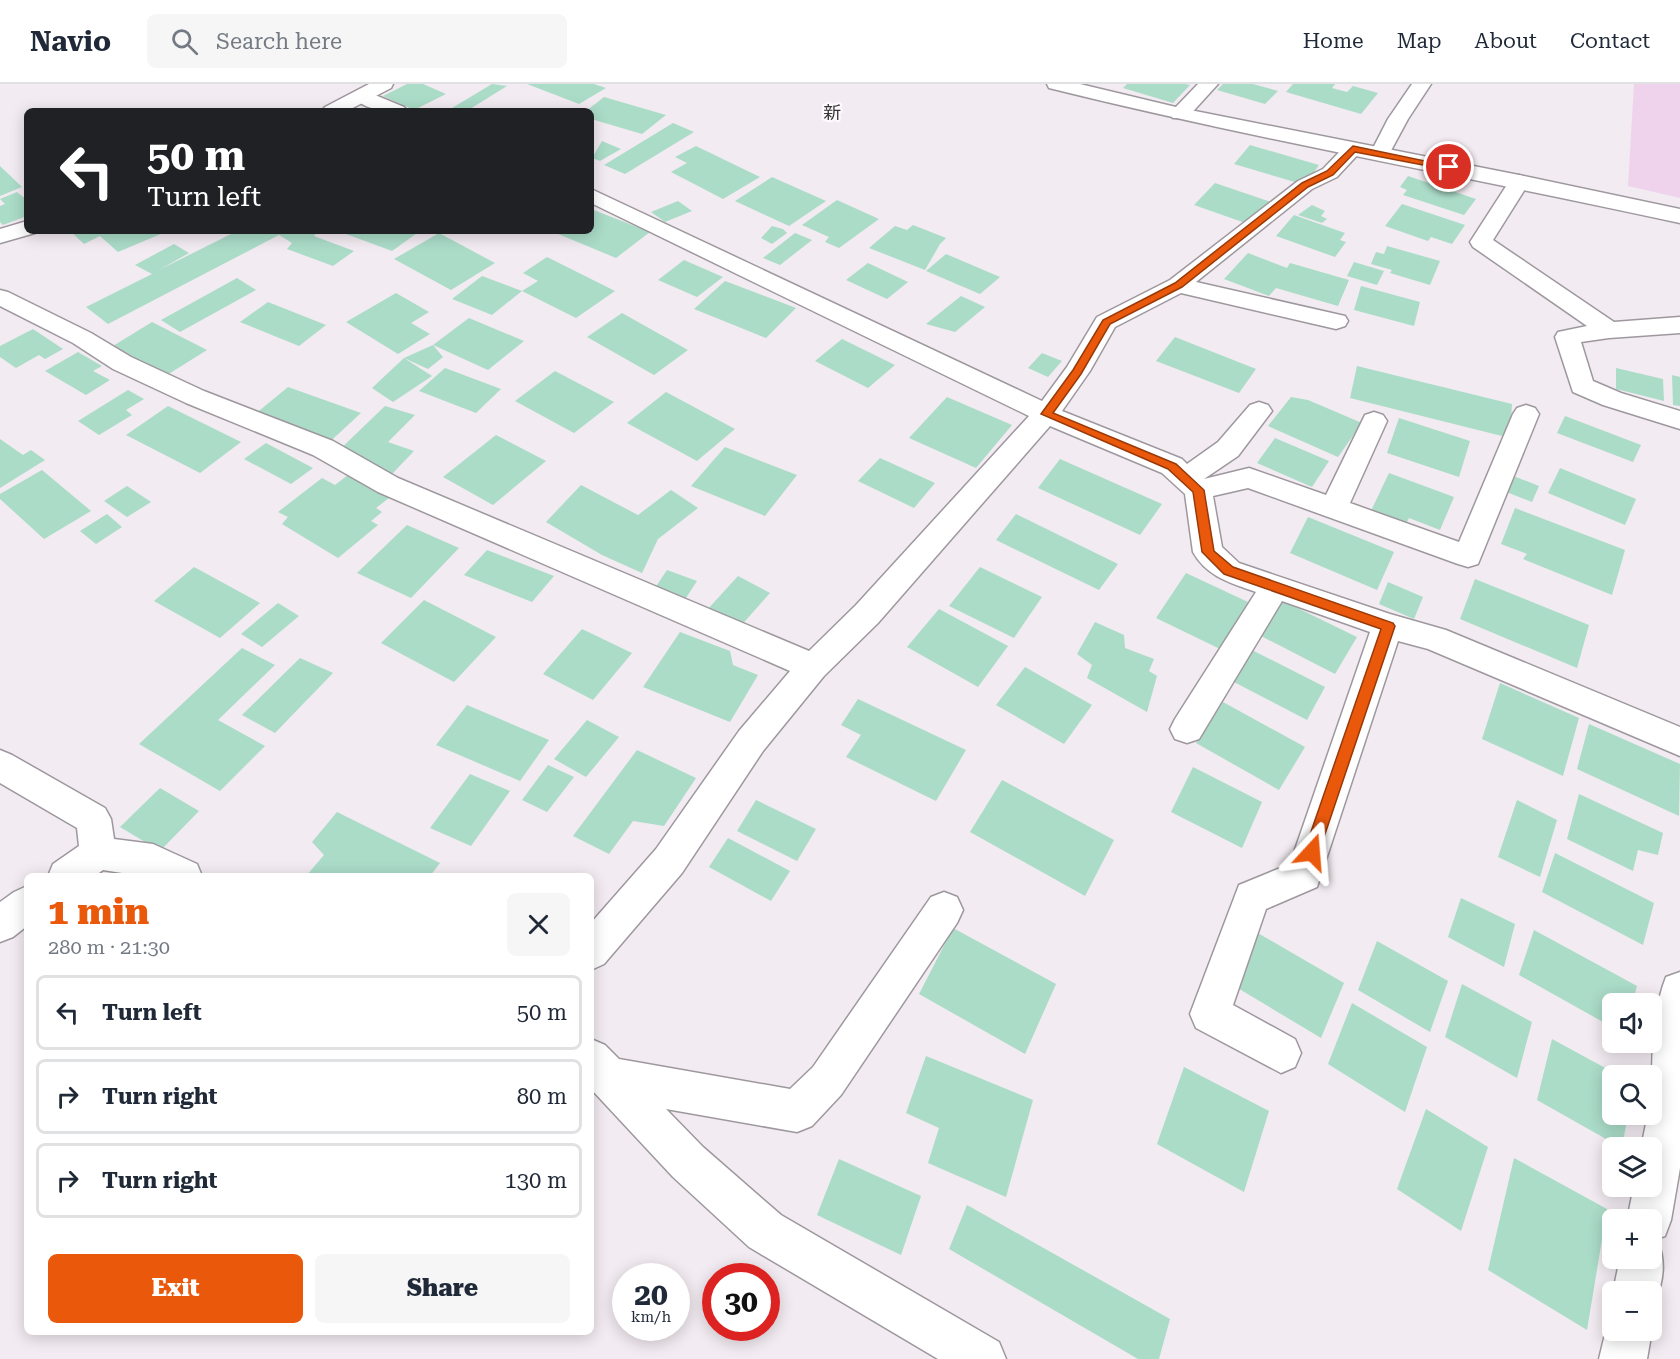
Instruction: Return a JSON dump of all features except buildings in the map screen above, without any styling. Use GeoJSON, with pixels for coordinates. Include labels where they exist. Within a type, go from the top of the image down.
{"type":"FeatureCollection","features":[{"type":"Feature","properties":{"kind":"street"},"geometry":{"type":"LineString","coordinates":[[338,108],[384,84]]}},
{"type":"Feature","properties":{"kind":"street"},"geometry":{"type":"LineString","coordinates":[[1056,84],[1180,114],[1519,181],[1680,216]]}},
{"type":"Feature","properties":{"kind":"street"},"geometry":{"type":"LineString","coordinates":[[1180,114],[1209,84]]}},
{"type":"Feature","properties":{"kind":"street"},"geometry":{"type":"LineString","coordinates":[[1380,154],[1398,119],[1422,84]]}},
{"type":"Feature","properties":{"kind":"street"},"geometry":{"type":"LineString","coordinates":[[363,96],[390,108]]}},
{"type":"Feature","properties":{"kind":"street"},"geometry":{"type":"LineString","coordinates":[[594,948],[669,861],[751,741],[813,667],[867,614],[1046,414],[1077,371],[1106,322],[1178,285],[1305,185],[1330,173],[1353,149]]}},
{"type":"Feature","properties":{"kind":"street"},"geometry":{"type":"LineString","coordinates":[[1519,181],[1481,242],[1609,330]]}},
{"type":"Feature","properties":{"kind":"street"},"geometry":{"type":"LineString","coordinates":[[594,196],[1046,414],[1172,466],[1192,484],[1208,552],[1229,571],[1388,626],[1435,639],[1680,742]]}},
{"type":"Feature","properties":{"kind":"street"},"geometry":{"type":"LineString","coordinates":[[0,236],[24,229]]}},
{"type":"Feature","properties":{"kind":"street"},"geometry":{"type":"LineString","coordinates":[[1178,285],[1336,321]]}},
{"type":"Feature","properties":{"kind":"street"},"geometry":{"type":"LineString","coordinates":[[0,297],[82,338],[122,363],[206,401],[323,448],[388,485],[813,667]]}},
{"type":"Feature","properties":{"kind":"street"},"geometry":{"type":"LineString","coordinates":[[1680,325],[1609,330],[1567,337],[1582,386],[1612,399],[1680,420]]}},
{"type":"Feature","properties":{"kind":"street"},"geometry":{"type":"LineString","coordinates":[[1192,484],[1228,449],[1259,411]]}},
{"type":"Feature","properties":{"kind":"street"},"geometry":{"type":"LineString","coordinates":[[1192,484],[1249,478],[1468,556],[1526,414]]}},
{"type":"Feature","properties":{"kind":"street"},"geometry":{"type":"LineString","coordinates":[[1334,508],[1374,421]]}},
{"type":"Feature","properties":{"kind":"street"},"geometry":{"type":"LineString","coordinates":[[1186,729],[1275,587]]}},
{"type":"Feature","properties":{"kind":"street"},"geometry":{"type":"LineString","coordinates":[[1281,1053],[1210,1014],[1252,897],[1304,875],[1388,626]]}},
{"type":"Feature","properties":{"kind":"street"},"geometry":{"type":"LineString","coordinates":[[0,765],[93,819],[98,853]]}},
{"type":"Feature","properties":{"kind":"street"},"geometry":{"type":"LineString","coordinates":[[70,873],[98,853],[153,861],[178,873]]}},
{"type":"Feature","properties":{"kind":"street"},"geometry":{"type":"LineString","coordinates":[[0,924],[24,906]]}},
{"type":"Feature","properties":{"kind":"street"},"geometry":{"type":"LineString","coordinates":[[600,1068],[797,1111],[826,1082],[944,910]]}},
{"type":"Feature","properties":{"kind":"street"},"geometry":{"type":"LineString","coordinates":[[1651,1209],[1673,1089],[1675,1020],[1680,991]]}},
{"type":"Feature","properties":{"kind":"street"},"geometry":{"type":"LineString","coordinates":[[600,1068],[688,1162],[765,1231],[982,1359]]}},
{"type":"Feature","properties":{"kind":"street"},"geometry":{"type":"LineString","coordinates":[[1623,1359],[1627,1341]]}},
{"type":"Feature","properties":{"kind":"shaded area"},"geometry":{"type":"Polygon","coordinates":[[[1634,84],[1680,84],[1680,198],[1628,186],[1634,84]]]}},
{"type":"Feature","properties":{"kind":"district","name":"新"},"geometry":{"type":"Point","coordinates":[832,112]}},
{"type":"Feature","properties":{"kind":"route"},"geometry":{"type":"LineString","coordinates":[[1312,852],[1388,626],[1229,571],[1208,552],[1198,490],[1172,466],[1089,434],[1046,414],[1077,371],[1106,322],[1178,285],[1305,185],[1330,173],[1353,149],[1449,167]]}}]}
